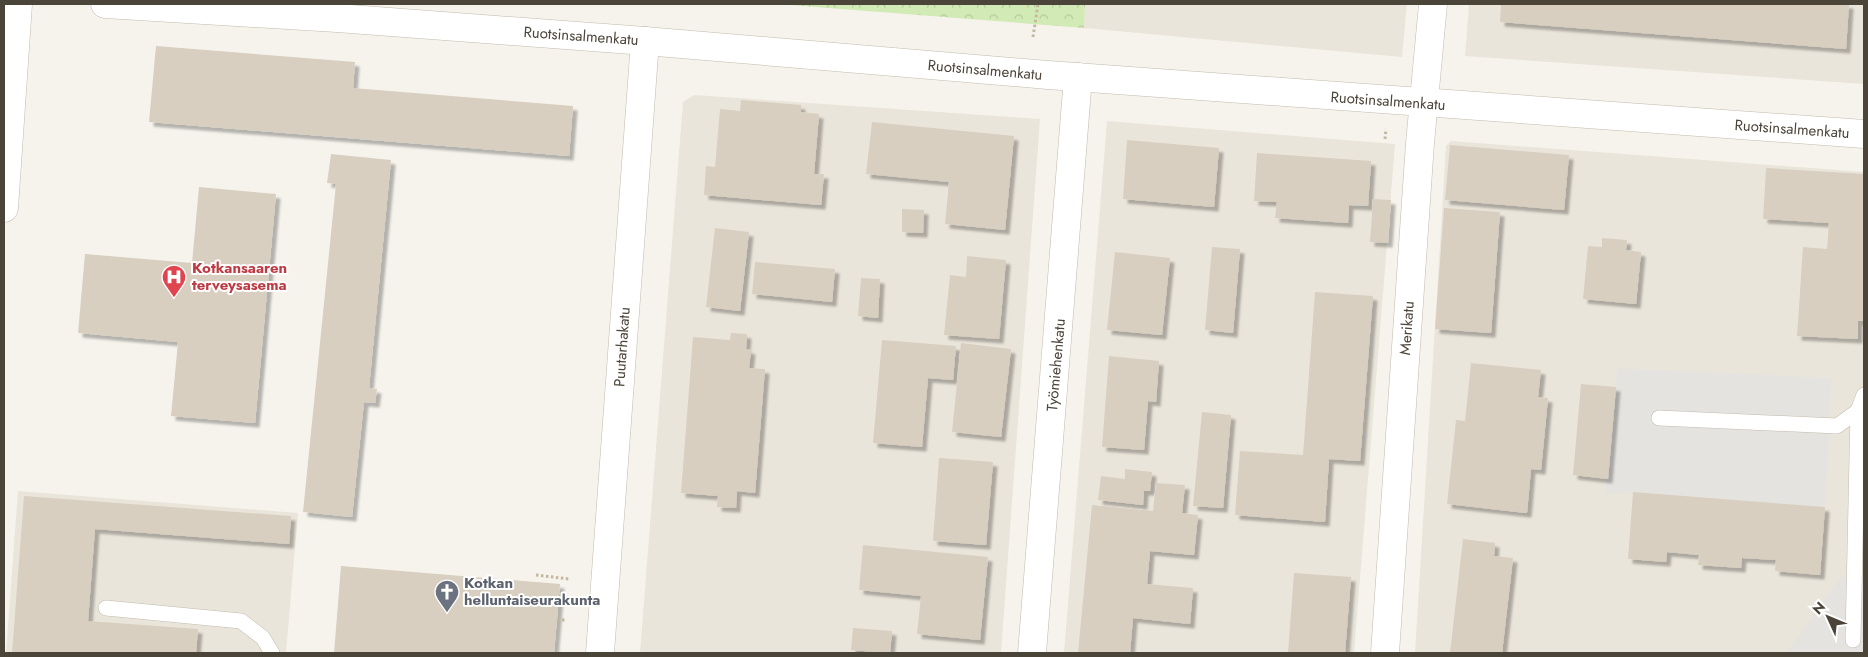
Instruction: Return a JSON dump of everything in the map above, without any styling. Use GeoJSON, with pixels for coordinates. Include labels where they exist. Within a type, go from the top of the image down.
{"type":"FeatureCollection","features":[{"type":"Feature","properties":{"kind":"street"},"geometry":{"type":"LineString","coordinates":[[4,208],[18,4]]}},
{"type":"Feature","properties":{"kind":"street","name":"Ruotsinsalmenkatu"},"geometry":{"type":"LineString","coordinates":[[105,4],[337,18],[1424,104],[1864,134]]}},
{"type":"Feature","properties":{"kind":"street","name":"Merikatu"},"geometry":{"type":"LineString","coordinates":[[1385,653],[1424,104],[1433,4]]}},
{"type":"Feature","properties":{"kind":"street","name":"Puutarhakatu"},"geometry":{"type":"LineString","coordinates":[[600,653],[645,41]]}},
{"type":"Feature","properties":{"kind":"street","name":"Työmiehenkatu"},"geometry":{"type":"LineString","coordinates":[[1032,653],[1078,77]]}},
{"type":"Feature","properties":{"kind":"lane"},"geometry":{"type":"LineString","coordinates":[[1853,640],[1858,411],[1864,395]]}},
{"type":"Feature","properties":{"kind":"lane"},"geometry":{"type":"LineString","coordinates":[[1659,418],[1837,426],[1858,411]]}},
{"type":"Feature","properties":{"kind":"lane"},"geometry":{"type":"LineString","coordinates":[[106,608],[241,621],[263,638],[272,653]]}},
{"type":"Feature","properties":{"kind":"path"},"geometry":{"type":"LineString","coordinates":[[1033,37],[1038,4]]}},
{"type":"Feature","properties":{"kind":"path"},"geometry":{"type":"LineString","coordinates":[[536,575],[569,579]]}},
{"type":"Feature","properties":{"kind":"path"},"geometry":{"type":"LineString","coordinates":[[557,620],[565,620]]}},
{"type":"Feature","properties":{"kind":"shaded area"},"geometry":{"type":"Polygon","coordinates":[[[1085,4],[1407,4],[1402,57],[1084,28],[1085,4]]]}},
{"type":"Feature","properties":{"kind":"shaded area"},"geometry":{"type":"Polygon","coordinates":[[[1469,4],[1864,4],[1864,84],[1465,56],[1469,4]]]}},
{"type":"Feature","properties":{"kind":"shaded area"},"geometry":{"type":"Polygon","coordinates":[[[694,95],[1040,119],[1001,653],[640,653],[683,102],[694,95]]]}},
{"type":"Feature","properties":{"kind":"shaded area"},"geometry":{"type":"Polygon","coordinates":[[[1107,121],[1395,144],[1354,653],[1064,653],[1107,121]]]}},
{"type":"Feature","properties":{"kind":"shaded area"},"geometry":{"type":"Polygon","coordinates":[[[1451,141],[1864,172],[1864,653],[1415,653],[1446,146],[1451,141]]]}},
{"type":"Feature","properties":{"kind":"shaded area"},"geometry":{"type":"Polygon","coordinates":[[[1617,368],[1832,378],[1825,507],[1633,492],[1605,495],[1617,368]]]}},
{"type":"Feature","properties":{"kind":"shaded area"},"geometry":{"type":"Polygon","coordinates":[[[18,491],[298,513],[286,653],[6,653],[18,491]]]}},
{"type":"Feature","properties":{"kind":"shaded area"},"geometry":{"type":"Polygon","coordinates":[[[1864,573],[1864,653],[1787,653],[1840,578],[1864,573]]]}},
{"type":"Feature","properties":{"kind":"green space"},"geometry":{"type":"Polygon","coordinates":[[[777,4],[1085,4],[1084,28],[777,4]]]}},
{"type":"Feature","properties":{"kind":"building"},"geometry":{"type":"Polygon","coordinates":[[[1501,4],[1849,4],[1846,49],[1500,22],[1501,4]]]}},
{"type":"Feature","properties":{"kind":"building"},"geometry":{"type":"Polygon","coordinates":[[[156,46],[355,62],[353,88],[573,106],[569,156],[149,122],[156,46]]]}},
{"type":"Feature","properties":{"kind":"building"},"geometry":{"type":"Polygon","coordinates":[[[741,100],[801,105],[801,112],[819,114],[814,174],[824,174],[821,205],[704,195],[706,166],[715,167],[720,109],[740,111],[741,100]]]}},
{"type":"Feature","properties":{"kind":"building"},"geometry":{"type":"Polygon","coordinates":[[[872,122],[1014,136],[1005,230],[945,224],[949,182],[866,174],[872,122]]]}},
{"type":"Feature","properties":{"kind":"building"},"geometry":{"type":"Polygon","coordinates":[[[1127,140],[1219,148],[1214,207],[1123,199],[1127,140]]]}},
{"type":"Feature","properties":{"kind":"building"},"geometry":{"type":"Polygon","coordinates":[[[1450,145],[1569,155],[1564,210],[1445,200],[1450,145]]]}},
{"type":"Feature","properties":{"kind":"building"},"geometry":{"type":"Polygon","coordinates":[[[1257,153],[1371,161],[1368,206],[1349,205],[1348,223],[1275,218],[1277,202],[1254,201],[1257,153]]]}},
{"type":"Feature","properties":{"kind":"building"},"geometry":{"type":"Polygon","coordinates":[[[331,154],[391,160],[369,388],[377,389],[375,403],[364,402],[352,517],[303,512],[336,184],[327,183],[331,154]]]}},
{"type":"Feature","properties":{"kind":"building"},"geometry":{"type":"Polygon","coordinates":[[[1766,168],[1864,174],[1864,304],[1863,321],[1858,321],[1858,339],[1797,336],[1803,247],[1827,249],[1829,223],[1763,219],[1766,168]]]}},
{"type":"Feature","properties":{"kind":"building","name":"Kotkansaaren terveysasema"},"geometry":{"type":"Polygon","coordinates":[[[199,187],[276,194],[255,423],[171,416],[178,342],[78,333],[85,254],[192,263],[199,187]]]}},
{"type":"Feature","properties":{"kind":"building"},"geometry":{"type":"Polygon","coordinates":[[[1373,199],[1391,200],[1388,243],[1370,242],[1373,199]]]}},
{"type":"Feature","properties":{"kind":"building"},"geometry":{"type":"Polygon","coordinates":[[[1444,208],[1500,212],[1491,333],[1435,329],[1444,208]]]}},
{"type":"Feature","properties":{"kind":"building"},"geometry":{"type":"Polygon","coordinates":[[[902,209],[924,210],[923,233],[902,232],[902,209]]]}},
{"type":"Feature","properties":{"kind":"building"},"geometry":{"type":"Polygon","coordinates":[[[715,228],[749,232],[740,311],[706,307],[715,228]]]}},
{"type":"Feature","properties":{"kind":"building"},"geometry":{"type":"Polygon","coordinates":[[[1602,238],[1627,240],[1626,250],[1641,252],[1636,304],[1583,299],[1588,246],[1602,247],[1602,238]]]}},
{"type":"Feature","properties":{"kind":"building"},"geometry":{"type":"Polygon","coordinates":[[[1212,247],[1240,249],[1233,333],[1205,330],[1212,247]]]}},
{"type":"Feature","properties":{"kind":"building"},"geometry":{"type":"Polygon","coordinates":[[[1115,252],[1170,258],[1162,335],[1107,330],[1115,252]]]}},
{"type":"Feature","properties":{"kind":"building"},"geometry":{"type":"Polygon","coordinates":[[[967,256],[1006,260],[999,339],[944,335],[950,275],[966,277],[967,256]]]}},
{"type":"Feature","properties":{"kind":"building"},"geometry":{"type":"Polygon","coordinates":[[[755,262],[835,269],[832,302],[752,294],[755,262]]]}},
{"type":"Feature","properties":{"kind":"building"},"geometry":{"type":"Polygon","coordinates":[[[861,278],[880,279],[878,318],[858,316],[861,278]]]}},
{"type":"Feature","properties":{"kind":"building"},"geometry":{"type":"Polygon","coordinates":[[[1315,292],[1373,296],[1360,461],[1329,459],[1325,522],[1235,515],[1240,451],[1303,455],[1315,292]]]}},
{"type":"Feature","properties":{"kind":"building"},"geometry":{"type":"Polygon","coordinates":[[[731,333],[747,334],[746,349],[751,350],[749,368],[765,369],[755,493],[737,491],[736,508],[717,507],[718,496],[681,493],[693,337],[730,340],[731,333]]]}},
{"type":"Feature","properties":{"kind":"building"},"geometry":{"type":"Polygon","coordinates":[[[882,340],[956,346],[953,380],[928,378],[922,447],[873,443],[882,340]]]}},
{"type":"Feature","properties":{"kind":"building"},"geometry":{"type":"Polygon","coordinates":[[[961,343],[1011,349],[1001,437],[952,432],[961,343]]]}},
{"type":"Feature","properties":{"kind":"building"},"geometry":{"type":"Polygon","coordinates":[[[1109,356],[1159,361],[1156,402],[1148,401],[1144,450],[1102,447],[1109,356]]]}},
{"type":"Feature","properties":{"kind":"building"},"geometry":{"type":"Polygon","coordinates":[[[1471,363],[1541,370],[1538,397],[1548,398],[1541,470],[1531,469],[1527,513],[1447,504],[1456,420],[1465,421],[1471,363]]]}},
{"type":"Feature","properties":{"kind":"building"},"geometry":{"type":"Polygon","coordinates":[[[1581,384],[1616,387],[1608,479],[1573,475],[1581,384]]]}},
{"type":"Feature","properties":{"kind":"building"},"geometry":{"type":"Polygon","coordinates":[[[1202,412],[1231,415],[1223,508],[1193,506],[1202,412]]]}},
{"type":"Feature","properties":{"kind":"building"},"geometry":{"type":"Polygon","coordinates":[[[939,458],[993,462],[986,545],[933,541],[939,458]]]}},
{"type":"Feature","properties":{"kind":"building"},"geometry":{"type":"Polygon","coordinates":[[[1125,469],[1152,472],[1150,491],[1144,491],[1143,505],[1098,500],[1101,476],[1125,479],[1125,469]]]}},
{"type":"Feature","properties":{"kind":"building"},"geometry":{"type":"Polygon","coordinates":[[[1156,483],[1185,485],[1182,513],[1198,515],[1194,555],[1150,551],[1147,584],[1193,588],[1190,624],[1133,618],[1130,653],[1078,653],[1092,505],[1153,511],[1156,483]]]}},
{"type":"Feature","properties":{"kind":"building"},"geometry":{"type":"Polygon","coordinates":[[[1633,492],[1825,507],[1820,575],[1775,571],[1776,560],[1742,558],[1741,568],[1698,565],[1699,555],[1667,552],[1666,562],[1628,559],[1633,492]]]}},
{"type":"Feature","properties":{"kind":"building"},"geometry":{"type":"Polygon","coordinates":[[[24,496],[291,516],[289,544],[95,529],[88,621],[198,629],[196,653],[12,653],[24,496]]]}},
{"type":"Feature","properties":{"kind":"building"},"geometry":{"type":"Polygon","coordinates":[[[1463,539],[1495,543],[1494,556],[1513,558],[1502,653],[1450,653],[1463,539]]]}},
{"type":"Feature","properties":{"kind":"building"},"geometry":{"type":"Polygon","coordinates":[[[863,545],[988,557],[980,640],[917,634],[921,596],[859,590],[863,545]]]}},
{"type":"Feature","properties":{"kind":"building","name":"Kotkan helluntaiseurakunta"},"geometry":{"type":"Polygon","coordinates":[[[341,566],[560,584],[554,653],[334,653],[341,566]]]}},
{"type":"Feature","properties":{"kind":"building"},"geometry":{"type":"Polygon","coordinates":[[[1294,573],[1351,577],[1345,653],[1288,653],[1294,573]]]}},
{"type":"Feature","properties":{"kind":"building"},"geometry":{"type":"Polygon","coordinates":[[[853,628],[892,631],[890,653],[851,650],[853,628]]]}},
{"type":"Feature","properties":{"kind":"place","name":"Kotkansaaren terveysasema"},"geometry":{"type":"Point","coordinates":[174,298]}},
{"type":"Feature","properties":{"kind":"place","name":"Kotkan helluntaiseurakunta"},"geometry":{"type":"Point","coordinates":[447,613]}}]}
